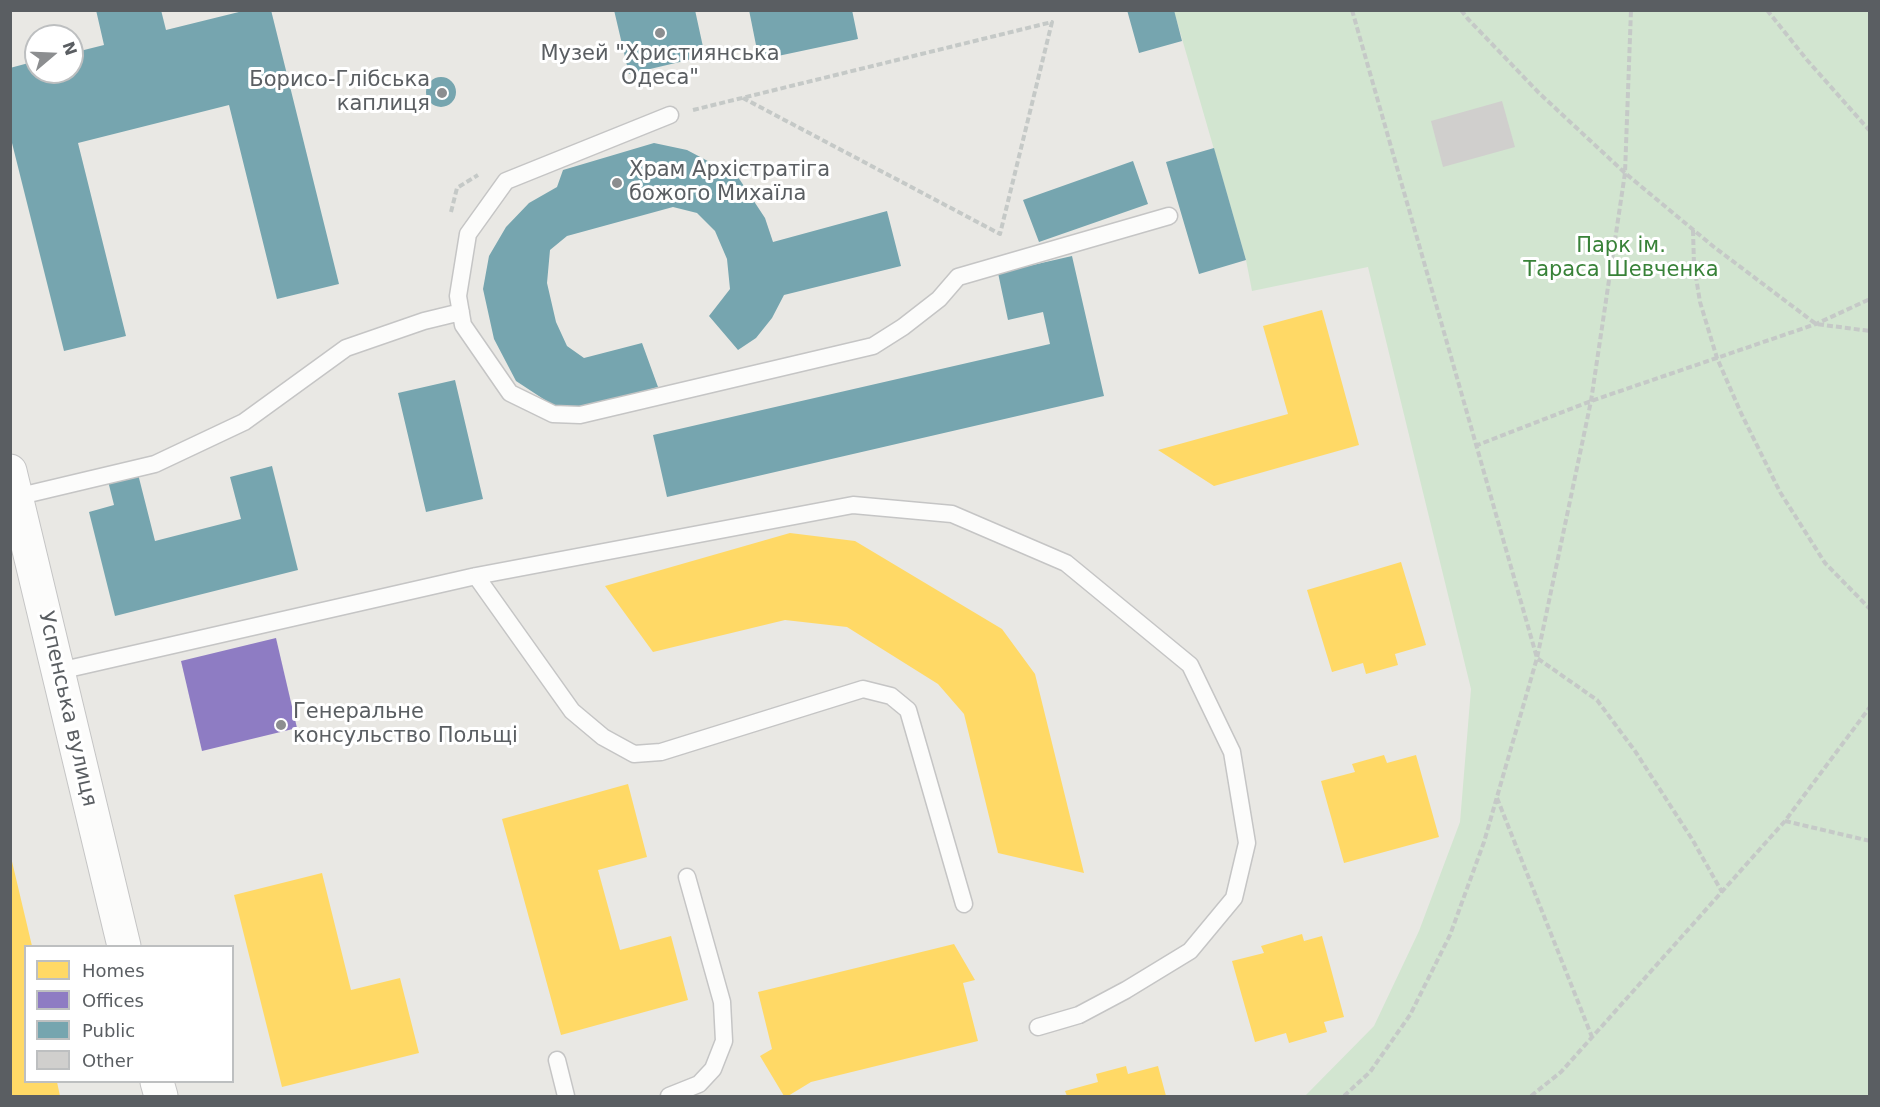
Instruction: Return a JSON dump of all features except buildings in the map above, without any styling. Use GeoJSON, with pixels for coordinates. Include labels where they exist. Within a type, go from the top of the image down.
{"type":"FeatureCollection","features":[{"type":"Feature","properties":{"kind":"street","name":"Успенська вулиця"},"geometry":{"type":"LineString","coordinates":[[14,484],[124,945]]}},
{"type":"Feature","properties":{"kind":"lane"},"geometry":{"type":"LineString","coordinates":[[670,116],[506,180],[468,234],[458,296],[463,325],[510,393],[553,414],[580,415],[873,346],[903,327],[939,299],[958,277],[1169,216]]}},
{"type":"Feature","properties":{"kind":"lane"},"geometry":{"type":"LineString","coordinates":[[14,484],[155,464],[244,422],[346,348],[424,321],[461,312]]}},
{"type":"Feature","properties":{"kind":"lane"},"geometry":{"type":"LineString","coordinates":[[59,671],[476,576],[853,505],[952,514],[1066,563],[1190,665],[1232,752],[1247,843],[1234,898],[1190,951],[1126,990],[1079,1015],[1038,1027]]}},
{"type":"Feature","properties":{"kind":"lane"},"geometry":{"type":"LineString","coordinates":[[476,576],[572,711],[603,737],[634,754],[661,752],[863,689],[891,696],[908,710],[964,904]]}},
{"type":"Feature","properties":{"kind":"lane"},"geometry":{"type":"LineString","coordinates":[[669,1096],[699,1084],[712,1069],[724,1041],[722,1002],[687,877]]}},
{"type":"Feature","properties":{"kind":"lane"},"geometry":{"type":"LineString","coordinates":[[558,1060],[566,1096]]}},
{"type":"Feature","properties":{"kind":"path"},"geometry":{"type":"LineString","coordinates":[[1352,10],[1537,658],[1597,700],[1635,751],[1692,839],[1722,892]]}},
{"type":"Feature","properties":{"kind":"path"},"geometry":{"type":"LineString","coordinates":[[1461,10],[1539,93],[1625,173],[1693,230],[1816,324],[1869,331]]}},
{"type":"Feature","properties":{"kind":"path"},"geometry":{"type":"LineString","coordinates":[[1344,1096],[1370,1072],[1410,1015],[1450,935],[1484,842],[1537,658],[1591,401],[1625,173],[1630,10]]}},
{"type":"Feature","properties":{"kind":"path"},"geometry":{"type":"LineString","coordinates":[[1767,10],[1869,131]]}},
{"type":"Feature","properties":{"kind":"path"},"geometry":{"type":"LineString","coordinates":[[670,116],[1018,30],[1052,22],[1000,234],[743,98]]}},
{"type":"Feature","properties":{"kind":"path"},"geometry":{"type":"LineString","coordinates":[[449,221],[457,188],[484,171]]}},
{"type":"Feature","properties":{"kind":"path"},"geometry":{"type":"LineString","coordinates":[[1693,230],[1694,265],[1700,302],[1717,358],[1780,492],[1825,563],[1869,609]]}},
{"type":"Feature","properties":{"kind":"path"},"geometry":{"type":"LineString","coordinates":[[1475,446],[1591,401],[1816,324],[1869,299]]}},
{"type":"Feature","properties":{"kind":"path"},"geometry":{"type":"LineString","coordinates":[[1531,1096],[1561,1072],[1785,821],[1869,707]]}},
{"type":"Feature","properties":{"kind":"path"},"geometry":{"type":"LineString","coordinates":[[1497,797],[1592,1037]]}},
{"type":"Feature","properties":{"kind":"path"},"geometry":{"type":"LineString","coordinates":[[1785,821],[1869,841]]}},
{"type":"Feature","properties":{"kind":"green space","name":"Парк ім. Тараса Шевченка"},"geometry":{"type":"Polygon","coordinates":[[[1174,11],[1869,11],[1869,1096],[1305,1096],[1374,1026],[1419,931],[1460,822],[1471,689],[1368,267],[1252,291],[1246,260],[1174,11]]]}},
{"type":"Feature","properties":{"kind":"place","name":"Музей \"Християнська Одеса\""},"geometry":{"type":"Point","coordinates":[660,33]}},
{"type":"Feature","properties":{"kind":"place","name":"Борисо-Глібська каплиця"},"geometry":{"type":"Point","coordinates":[442,93]}},
{"type":"Feature","properties":{"kind":"place","name":"Храм Архістратіга божого Михаїла"},"geometry":{"type":"Point","coordinates":[617,183]}},
{"type":"Feature","properties":{"kind":"place","name":"Генеральне консульство Польщі"},"geometry":{"type":"Point","coordinates":[281,725]}}]}
